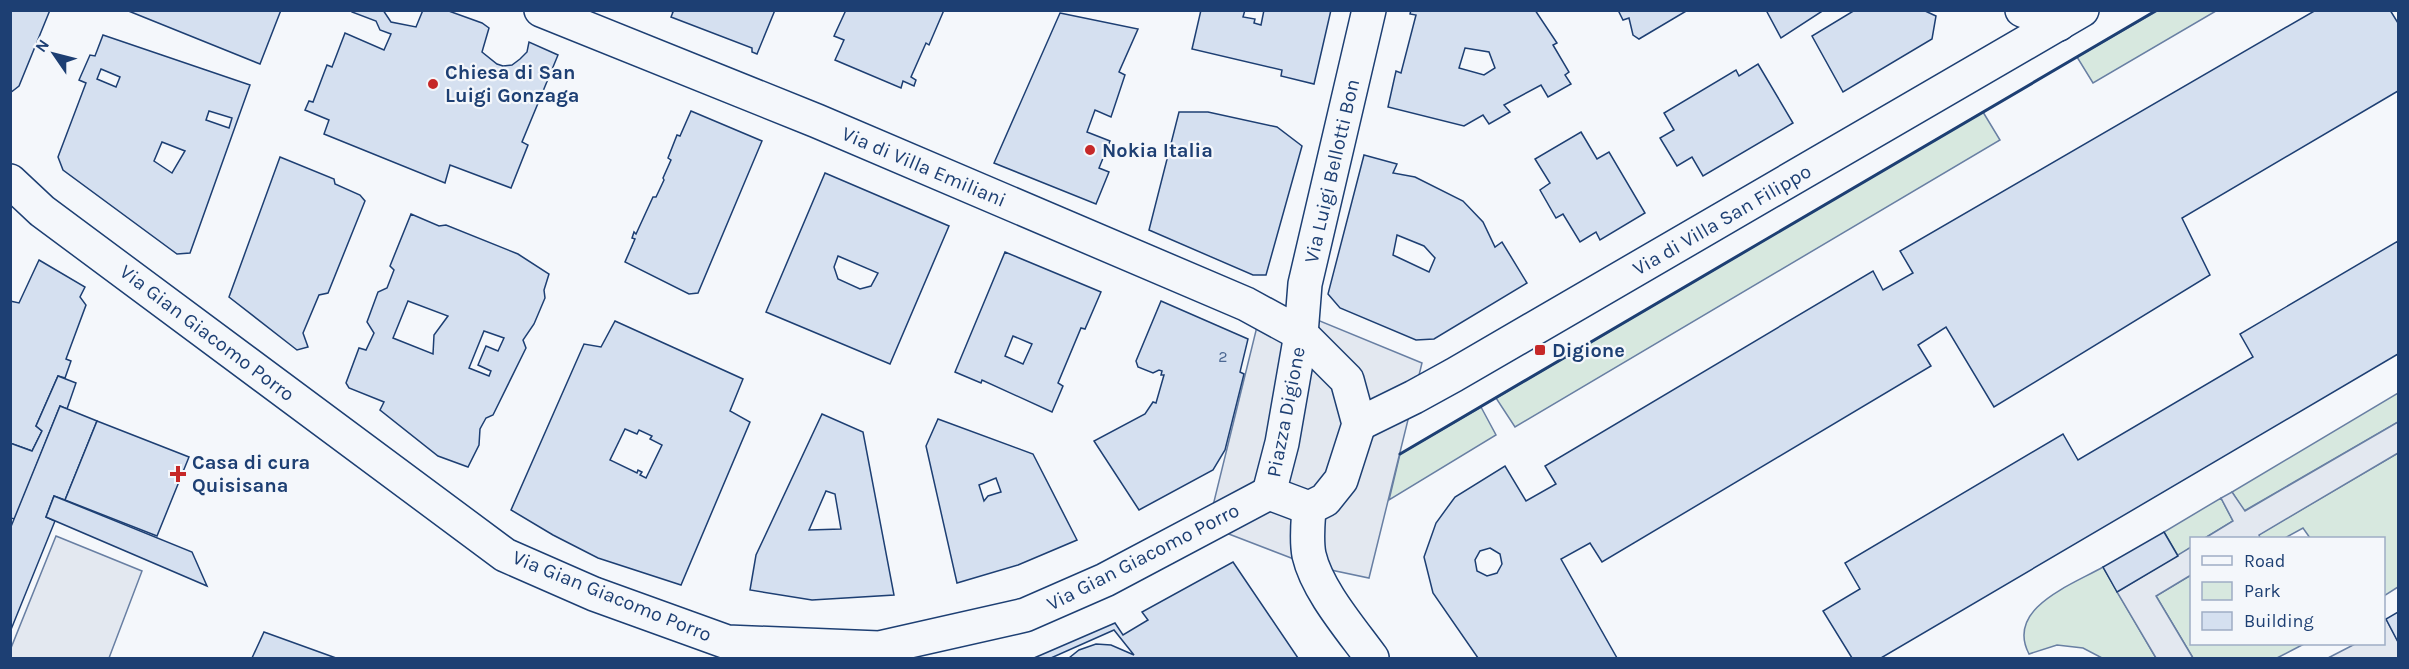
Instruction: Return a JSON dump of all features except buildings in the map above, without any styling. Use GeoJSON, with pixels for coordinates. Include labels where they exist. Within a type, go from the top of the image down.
{"type":"FeatureCollection","features":[{"type":"Feature","properties":{"kind":"street","name":"Via di Villa Emiliani"},"geometry":{"type":"LineString","coordinates":[[541,10],[828,126],[1246,304],[1301,334]]}},
{"type":"Feature","properties":{"kind":"street","name":"Via Luigi Bellotti Bon"},"geometry":{"type":"LineString","coordinates":[[1301,334],[1305,284],[1369,10]]}},
{"type":"Feature","properties":{"kind":"street"},"geometry":{"type":"LineString","coordinates":[[2022,10],[2070,17]]}},
{"type":"Feature","properties":{"kind":"street","name":"Via di Villa San Filippo"},"geometry":{"type":"LineString","coordinates":[[1359,424],[1414,398],[2070,17]]}},
{"type":"Feature","properties":{"kind":"street","name":"Via Gian Giacomo Porro"},"geometry":{"type":"LineString","coordinates":[[10,181],[42,211],[505,555],[594,594],[727,642],[879,648],[1025,615],[1105,580],[1269,494]]}},
{"type":"Feature","properties":{"kind":"street","name":"Piazza Digione"},"geometry":{"type":"LineString","coordinates":[[1301,334],[1347,380],[1359,424]]}},
{"type":"Feature","properties":{"kind":"street","name":"Piazza Digione"},"geometry":{"type":"LineString","coordinates":[[1301,334],[1282,443],[1269,494],[1309,508]]}},
{"type":"Feature","properties":{"kind":"street"},"geometry":{"type":"LineString","coordinates":[[1359,424],[1341,480],[1325,500],[1309,508],[1308,545],[1312,566],[1329,596],[1372,658]]}},
{"type":"Feature","properties":{"kind":"green space"},"geometry":{"type":"Polygon","coordinates":[[[2157,11],[2216,11],[2093,83],[2077,57],[2157,11]]]}},
{"type":"Feature","properties":{"kind":"green space"},"geometry":{"type":"Polygon","coordinates":[[[1983,112],[2000,140],[1515,427],[1496,398],[1983,112]]]}},
{"type":"Feature","properties":{"kind":"green space"},"geometry":{"type":"Polygon","coordinates":[[[2398,393],[2398,422],[2244,511],[2232,492],[2398,393]]]}},
{"type":"Feature","properties":{"kind":"green space"},"geometry":{"type":"Polygon","coordinates":[[[1481,407],[1496,435],[1389,500],[1400,454],[1481,407]]]}},
{"type":"Feature","properties":{"kind":"green space"},"geometry":{"type":"Polygon","coordinates":[[[2398,453],[2398,587],[2385,595],[2385,537],[2309,537],[2303,528],[2287,537],[2259,537],[2258,535],[2398,453]]]}},
{"type":"Feature","properties":{"kind":"green space"},"geometry":{"type":"Polygon","coordinates":[[[2221,498],[2233,521],[2207,537],[2190,537],[2190,548],[2178,556],[2164,532],[2221,498]]]}},
{"type":"Feature","properties":{"kind":"green space"},"geometry":{"type":"Polygon","coordinates":[[[2103,567],[2156,658],[2102,658],[2083,648],[2057,645],[2029,654],[2024,638],[2026,624],[2034,611],[2060,590],[2103,567]]]}},
{"type":"Feature","properties":{"kind":"green space"},"geometry":{"type":"Polygon","coordinates":[[[2190,576],[2190,645],[2302,645],[2277,658],[2193,658],[2156,596],[2190,576]]]}},
{"type":"Feature","properties":{"kind":"shaded area"},"geometry":{"type":"Polygon","coordinates":[[[1264,298],[1422,363],[1369,578],[1312,566],[1208,526],[1264,298]]]}},
{"type":"Feature","properties":{"kind":"shaded area"},"geometry":{"type":"Polygon","coordinates":[[[2398,422],[2398,453],[2259,535],[2260,537],[2207,537],[2233,521],[2221,498],[2232,492],[2245,511],[2398,422]]]}},
{"type":"Feature","properties":{"kind":"shaded area"},"geometry":{"type":"Polygon","coordinates":[[[56,536],[142,571],[109,658],[11,658],[11,648],[56,536]]]}},
{"type":"Feature","properties":{"kind":"shaded area"},"geometry":{"type":"Polygon","coordinates":[[[2190,548],[2190,576],[2156,596],[2193,658],[2156,658],[2117,592],[2190,548]]]}},
{"type":"Feature","properties":{"kind":"shaded area"},"geometry":{"type":"Polygon","coordinates":[[[2385,620],[2398,642],[2398,658],[2328,658],[2353,645],[2385,645],[2385,620]]]}},
{"type":"Feature","properties":{"kind":"wall"},"geometry":{"type":"LineString","coordinates":[[1400,454],[2157,10]]}},
{"type":"Feature","properties":{"kind":"place","name":"Chiesa di San Luigi Gonzaga"},"geometry":{"type":"Point","coordinates":[433,84]}},
{"type":"Feature","properties":{"kind":"place","name":"Nokia Italia"},"geometry":{"type":"Point","coordinates":[1090,150]}},
{"type":"Feature","properties":{"kind":"place","name":"Digione"},"geometry":{"type":"Point","coordinates":[1540,350]}},
{"type":"Feature","properties":{"kind":"place","name":"Casa di cura Quisisana"},"geometry":{"type":"Point","coordinates":[178,474]}}]}
